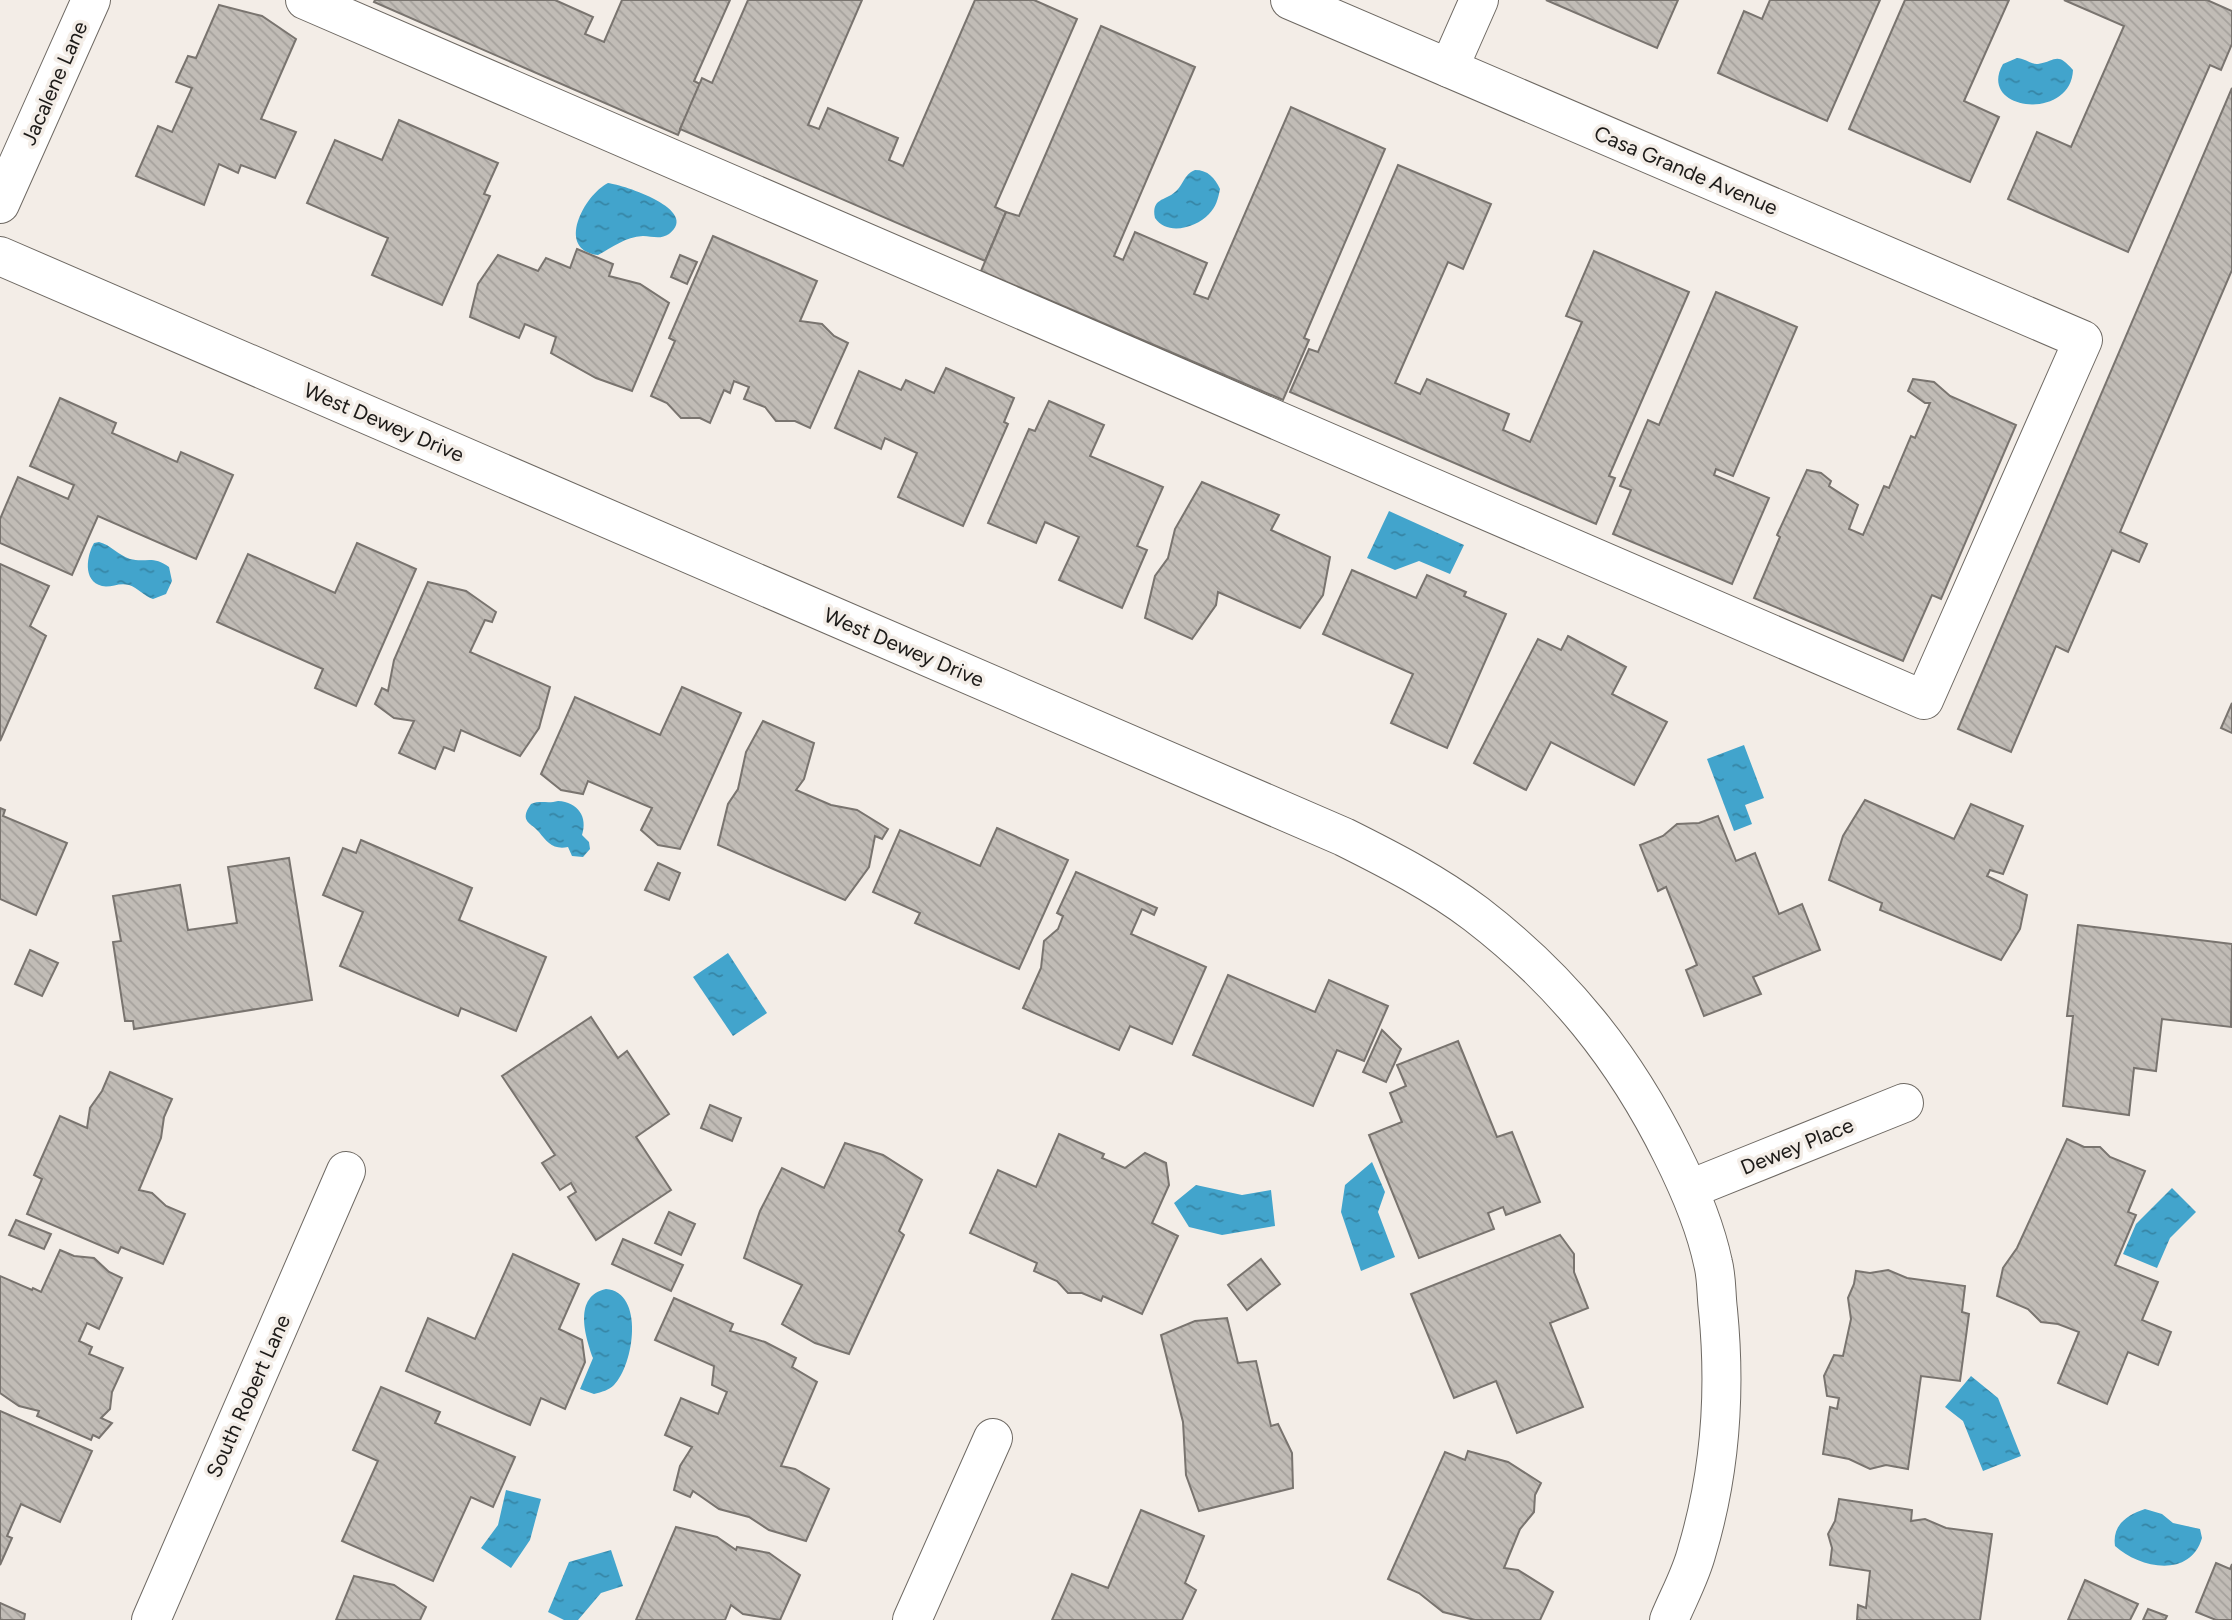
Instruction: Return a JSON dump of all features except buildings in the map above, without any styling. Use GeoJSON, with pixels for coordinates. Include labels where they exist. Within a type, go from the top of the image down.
{"type":"FeatureCollection","features":[{"type":"Feature","properties":{"kind":"street","name":"Jacalene Lane"},"geometry":{"type":"LineString","coordinates":[[0,204],[91,0]]}},
{"type":"Feature","properties":{"kind":"street","name":"Casa Grande Avenue"},"geometry":{"type":"LineString","coordinates":[[305,0],[1924,700],[2083,340],[1290,0]]}},
{"type":"Feature","properties":{"kind":"street"},"geometry":{"type":"LineString","coordinates":[[1449,68],[1479,0]]}},
{"type":"Feature","properties":{"kind":"street","name":"West Dewey Drive"},"geometry":{"type":"LineString","coordinates":[[0,256],[1344,837],[1410,870],[1475,913],[1528,957],[1577,1006],[1617,1058],[1651,1112],[1690,1189],[1713,1263],[1721,1345],[1721,1415],[1714,1479],[1697,1553],[1669,1620]]}},
{"type":"Feature","properties":{"kind":"street","name":"Dewey Place"},"geometry":{"type":"LineString","coordinates":[[1690,1189],[1904,1103]]}},
{"type":"Feature","properties":{"kind":"street","name":"South Robert Lane"},"geometry":{"type":"LineString","coordinates":[[150,1620],[346,1171]]}},
{"type":"Feature","properties":{"kind":"street"},"geometry":{"type":"LineString","coordinates":[[912,1620],[993,1438]]}},
{"type":"Feature","properties":{"kind":"water"},"geometry":{"type":"Polygon","coordinates":[[[2017,58],[2036,64],[2060,59],[2073,70],[2068,87],[2057,98],[2043,103],[2027,104],[2013,100],[2002,92],[1998,80],[2003,64],[2017,58]]]}},
{"type":"Feature","properties":{"kind":"water"},"geometry":{"type":"Polygon","coordinates":[[[1195,170],[1210,175],[1220,189],[1213,209],[1197,223],[1182,228],[1160,224],[1154,212],[1157,203],[1175,192],[1195,170]]]}},
{"type":"Feature","properties":{"kind":"water"},"geometry":{"type":"Polygon","coordinates":[[[608,183],[629,188],[656,200],[675,216],[676,225],[669,234],[662,237],[630,238],[598,255],[585,251],[578,243],[578,222],[590,199],[608,183]]]}},
{"type":"Feature","properties":{"kind":"water"},"geometry":{"type":"Polygon","coordinates":[[[1389,511],[1464,545],[1450,574],[1419,561],[1395,570],[1367,558],[1389,511]]]}},
{"type":"Feature","properties":{"kind":"water"},"geometry":{"type":"Polygon","coordinates":[[[99,542],[130,559],[154,560],[169,567],[172,581],[166,594],[153,599],[129,585],[102,586],[96,583],[91,579],[88,561],[94,543],[99,542]]]}},
{"type":"Feature","properties":{"kind":"water"},"geometry":{"type":"Polygon","coordinates":[[[1744,745],[1764,798],[1745,805],[1752,824],[1734,831],[1707,759],[1744,745]]]}},
{"type":"Feature","properties":{"kind":"water"},"geometry":{"type":"Polygon","coordinates":[[[558,801],[571,804],[580,812],[584,822],[582,835],[589,842],[590,849],[583,857],[572,856],[568,847],[551,844],[526,818],[531,804],[558,801]]]}},
{"type":"Feature","properties":{"kind":"water"},"geometry":{"type":"Polygon","coordinates":[[[728,953],[767,1013],[733,1036],[693,977],[728,953]]]}},
{"type":"Feature","properties":{"kind":"water"},"geometry":{"type":"Polygon","coordinates":[[[1372,1162],[1385,1192],[1378,1212],[1395,1257],[1361,1271],[1341,1212],[1345,1185],[1372,1162]]]}},
{"type":"Feature","properties":{"kind":"water"},"geometry":{"type":"Polygon","coordinates":[[[1196,1185],[1242,1195],[1271,1190],[1275,1226],[1222,1235],[1189,1227],[1174,1203],[1196,1185]]]}},
{"type":"Feature","properties":{"kind":"water"},"geometry":{"type":"Polygon","coordinates":[[[2172,1188],[2196,1212],[2170,1238],[2157,1268],[2123,1254],[2136,1224],[2172,1188]]]}},
{"type":"Feature","properties":{"kind":"water"},"geometry":{"type":"Polygon","coordinates":[[[606,1289],[618,1293],[627,1302],[631,1315],[631,1347],[627,1362],[614,1385],[594,1394],[580,1389],[593,1358],[585,1328],[585,1308],[596,1293],[606,1289]]]}},
{"type":"Feature","properties":{"kind":"water"},"geometry":{"type":"Polygon","coordinates":[[[1971,1376],[1998,1398],[2021,1456],[1983,1471],[1963,1421],[1945,1407],[1971,1376]]]}},
{"type":"Feature","properties":{"kind":"water"},"geometry":{"type":"Polygon","coordinates":[[[506,1490],[541,1499],[530,1540],[511,1568],[481,1548],[498,1525],[506,1490]]]}},
{"type":"Feature","properties":{"kind":"water"},"geometry":{"type":"Polygon","coordinates":[[[2145,1509],[2162,1514],[2173,1523],[2200,1529],[2202,1538],[2196,1551],[2187,1560],[2163,1566],[2150,1564],[2125,1554],[2115,1546],[2116,1532],[2122,1522],[2145,1509]]]}},
{"type":"Feature","properties":{"kind":"water"},"geometry":{"type":"Polygon","coordinates":[[[611,1550],[623,1586],[601,1593],[578,1620],[564,1620],[548,1612],[569,1562],[611,1550]]]}}]}
